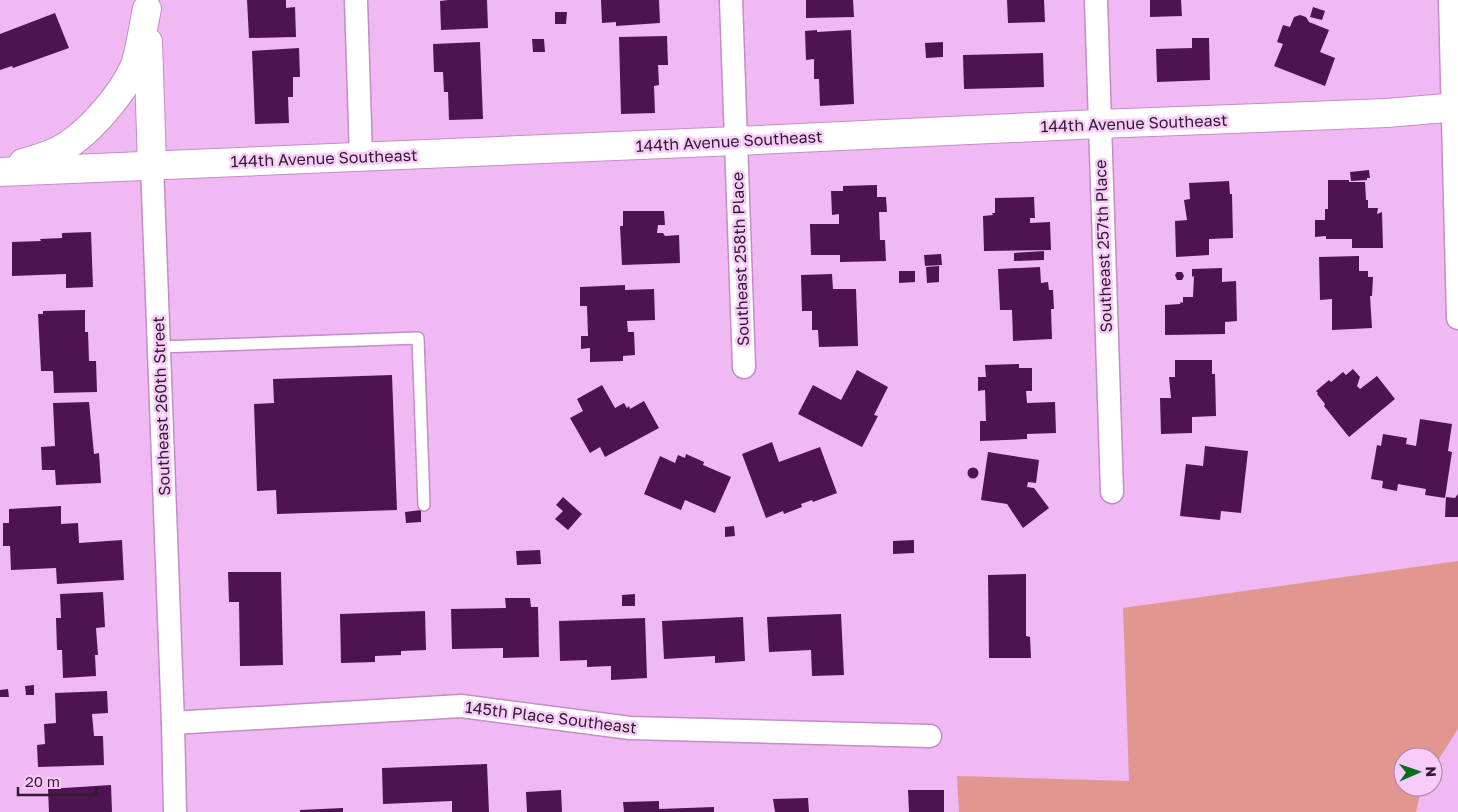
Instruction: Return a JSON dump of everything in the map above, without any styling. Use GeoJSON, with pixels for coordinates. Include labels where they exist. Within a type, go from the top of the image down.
{"type":"FeatureCollection","features":[{"type":"Feature","properties":{"kind":"street"},"geometry":{"type":"LineString","coordinates":[[356,0],[361,157]]}},
{"type":"Feature","properties":{"kind":"street","name":"Southeast 258th Place"},"geometry":{"type":"LineString","coordinates":[[731,0],[744,367]]}},
{"type":"Feature","properties":{"kind":"street","name":"Southeast 257th Place"},"geometry":{"type":"LineString","coordinates":[[1096,0],[1112,492]]}},
{"type":"Feature","properties":{"kind":"street"},"geometry":{"type":"LineString","coordinates":[[1450,0],[1456,108],[1458,318]]}},
{"type":"Feature","properties":{"kind":"street"},"geometry":{"type":"LineString","coordinates":[[0,171],[48,156],[72,142],[108,106],[124,87],[135,62],[147,5]]}},
{"type":"Feature","properties":{"kind":"street","name":"Southeast 260th Street"},"geometry":{"type":"LineString","coordinates":[[147,5],[175,812]]}},
{"type":"Feature","properties":{"kind":"street","name":"144th Avenue Southeast"},"geometry":{"type":"LineString","coordinates":[[0,171],[1387,113],[1456,108]]}},
{"type":"Feature","properties":{"kind":"street","name":"145th Place Southeast"},"geometry":{"type":"LineString","coordinates":[[173,724],[461,706],[630,728],[930,736]]}},
{"type":"Feature","properties":{"kind":"lane"},"geometry":{"type":"LineString","coordinates":[[159,347],[418,338],[424,505]]}},
{"type":"Feature","properties":{"kind":"shaded area"},"geometry":{"type":"Polygon","coordinates":[[[1458,561],[1458,729],[1443,752],[1443,747],[1393,747],[1393,797],[1420,797],[1416,812],[959,812],[957,776],[1129,781],[1123,608],[1458,561]]]}},
{"type":"Feature","properties":{"kind":"building"},"geometry":{"type":"Polygon","coordinates":[[[247,0],[286,0],[286,8],[295,7],[296,37],[249,38],[247,0]]]}},
{"type":"Feature","properties":{"kind":"building"},"geometry":{"type":"Polygon","coordinates":[[[487,0],[488,28],[441,30],[440,1],[487,0]]]}},
{"type":"Feature","properties":{"kind":"building"},"geometry":{"type":"Polygon","coordinates":[[[601,0],[659,0],[660,23],[616,26],[616,22],[602,23],[601,0]]]}},
{"type":"Feature","properties":{"kind":"building"},"geometry":{"type":"Polygon","coordinates":[[[806,0],[853,0],[854,17],[806,18],[806,0]]]}},
{"type":"Feature","properties":{"kind":"building"},"geometry":{"type":"Polygon","coordinates":[[[1007,0],[1044,0],[1045,22],[1008,23],[1007,0]]]}},
{"type":"Feature","properties":{"kind":"building"},"geometry":{"type":"Polygon","coordinates":[[[1150,0],[1181,0],[1182,16],[1150,17],[1150,0]]]}},
{"type":"Feature","properties":{"kind":"building"},"geometry":{"type":"Polygon","coordinates":[[[1313,7],[1325,11],[1322,20],[1310,17],[1313,7]]]}},
{"type":"Feature","properties":{"kind":"building"},"geometry":{"type":"Polygon","coordinates":[[[555,12],[567,12],[566,24],[555,24],[555,12]]]}},
{"type":"Feature","properties":{"kind":"building"},"geometry":{"type":"Polygon","coordinates":[[[55,13],[69,48],[13,68],[12,66],[0,70],[0,34],[55,13]]]}},
{"type":"Feature","properties":{"kind":"building"},"geometry":{"type":"Polygon","coordinates":[[[1300,15],[1306,17],[1309,22],[1329,30],[1320,52],[1335,58],[1325,86],[1274,66],[1283,44],[1277,42],[1283,25],[1290,27],[1294,17],[1300,15]]]}},
{"type":"Feature","properties":{"kind":"building"},"geometry":{"type":"Polygon","coordinates":[[[817,30],[817,32],[851,30],[854,104],[820,106],[819,79],[814,79],[814,59],[806,60],[805,31],[817,30]]]}},
{"type":"Feature","properties":{"kind":"building"},"geometry":{"type":"Polygon","coordinates":[[[667,36],[668,65],[658,65],[659,85],[654,86],[655,113],[621,114],[619,37],[667,36]]]}},
{"type":"Feature","properties":{"kind":"building"},"geometry":{"type":"Polygon","coordinates":[[[1192,38],[1209,38],[1210,80],[1157,82],[1156,49],[1192,48],[1192,38]]]}},
{"type":"Feature","properties":{"kind":"building"},"geometry":{"type":"Polygon","coordinates":[[[532,39],[544,39],[545,52],[533,52],[532,39]]]}},
{"type":"Feature","properties":{"kind":"building"},"geometry":{"type":"Polygon","coordinates":[[[480,42],[483,119],[449,120],[448,92],[444,92],[443,72],[434,72],[433,44],[480,42]]]}},
{"type":"Feature","properties":{"kind":"building"},"geometry":{"type":"Polygon","coordinates":[[[943,42],[943,57],[926,58],[925,43],[943,42]]]}},
{"type":"Feature","properties":{"kind":"building"},"geometry":{"type":"Polygon","coordinates":[[[299,48],[300,77],[293,77],[293,97],[288,97],[289,123],[255,124],[252,51],[299,48]]]}},
{"type":"Feature","properties":{"kind":"building"},"geometry":{"type":"Polygon","coordinates":[[[1043,53],[1044,87],[964,89],[963,55],[1043,53]]]}},
{"type":"Feature","properties":{"kind":"building"},"geometry":{"type":"Polygon","coordinates":[[[1369,170],[1370,178],[1367,178],[1367,180],[1351,181],[1350,172],[1369,170]]]}},
{"type":"Feature","properties":{"kind":"building"},"geometry":{"type":"Polygon","coordinates":[[[1328,180],[1365,182],[1368,208],[1378,208],[1377,214],[1382,212],[1383,248],[1352,248],[1352,239],[1326,239],[1326,236],[1315,237],[1315,220],[1325,220],[1325,209],[1328,209],[1328,180]]]}},
{"type":"Feature","properties":{"kind":"building"},"geometry":{"type":"Polygon","coordinates":[[[1229,181],[1230,194],[1232,194],[1233,238],[1209,239],[1209,255],[1176,257],[1175,221],[1187,220],[1184,200],[1190,199],[1189,183],[1229,181]]]}},
{"type":"Feature","properties":{"kind":"building"},"geometry":{"type":"Polygon","coordinates":[[[877,185],[877,197],[886,197],[887,212],[879,212],[880,240],[885,240],[886,261],[840,262],[840,255],[811,255],[810,224],[839,224],[839,214],[832,215],[831,191],[843,191],[843,186],[877,185]]]}},
{"type":"Feature","properties":{"kind":"building"},"geometry":{"type":"Polygon","coordinates":[[[1034,197],[1035,218],[1030,218],[1030,223],[1050,222],[1051,250],[984,251],[983,216],[995,213],[995,198],[1034,197]]]}},
{"type":"Feature","properties":{"kind":"building"},"geometry":{"type":"Polygon","coordinates":[[[623,211],[664,211],[665,225],[658,225],[657,233],[663,233],[665,236],[679,235],[680,263],[622,265],[620,226],[623,226],[623,211]]]}},
{"type":"Feature","properties":{"kind":"building"},"geometry":{"type":"Polygon","coordinates":[[[91,232],[93,287],[66,288],[66,274],[12,276],[12,242],[62,238],[62,233],[91,232]]]}},
{"type":"Feature","properties":{"kind":"building"},"geometry":{"type":"Polygon","coordinates":[[[1044,251],[1044,260],[1014,261],[1014,253],[1044,251]]]}},
{"type":"Feature","properties":{"kind":"building"},"geometry":{"type":"Polygon","coordinates":[[[941,254],[942,265],[925,266],[924,255],[941,254]]]}},
{"type":"Feature","properties":{"kind":"building"},"geometry":{"type":"Polygon","coordinates":[[[1359,256],[1359,271],[1368,271],[1368,277],[1373,277],[1372,296],[1370,296],[1372,328],[1332,330],[1332,299],[1320,300],[1319,257],[1359,256]]]}},
{"type":"Feature","properties":{"kind":"building"},"geometry":{"type":"Polygon","coordinates":[[[939,266],[939,282],[927,283],[926,267],[939,266]]]}},
{"type":"Feature","properties":{"kind":"building"},"geometry":{"type":"Polygon","coordinates":[[[1040,267],[1041,283],[1048,282],[1049,290],[1053,290],[1054,309],[1051,309],[1052,339],[1013,341],[1012,310],[1000,310],[998,269],[1040,267]]]}},
{"type":"Feature","properties":{"kind":"building"},"geometry":{"type":"Polygon","coordinates":[[[1222,268],[1222,282],[1236,281],[1237,321],[1225,322],[1225,334],[1165,335],[1165,305],[1180,304],[1181,302],[1183,303],[1183,297],[1193,297],[1194,276],[1192,277],[1192,269],[1222,268]]]}},
{"type":"Feature","properties":{"kind":"building"},"geometry":{"type":"Polygon","coordinates":[[[899,271],[915,271],[915,282],[899,283],[899,271]]]}},
{"type":"Feature","properties":{"kind":"building"},"geometry":{"type":"Polygon","coordinates":[[[1177,272],[1182,272],[1184,276],[1182,280],[1177,280],[1175,275],[1177,272]]]}},
{"type":"Feature","properties":{"kind":"building"},"geometry":{"type":"Polygon","coordinates":[[[832,274],[833,289],[856,289],[858,346],[819,347],[818,330],[812,330],[812,311],[802,311],[801,275],[832,274]]]}},
{"type":"Feature","properties":{"kind":"building"},"geometry":{"type":"Polygon","coordinates":[[[625,285],[625,290],[654,289],[655,320],[627,321],[628,332],[634,332],[635,355],[623,356],[623,361],[590,362],[590,348],[581,349],[581,336],[588,336],[587,306],[580,306],[580,287],[625,285]]]}},
{"type":"Feature","properties":{"kind":"building"},"geometry":{"type":"Polygon","coordinates":[[[85,310],[85,332],[88,332],[89,361],[96,361],[97,392],[54,393],[53,371],[41,371],[38,314],[43,314],[43,311],[85,310]]]}},
{"type":"Feature","properties":{"kind":"building"},"geometry":{"type":"Polygon","coordinates":[[[1175,360],[1212,360],[1212,374],[1215,374],[1216,416],[1192,417],[1192,433],[1161,434],[1160,398],[1171,398],[1169,377],[1175,377],[1175,360]]]}},
{"type":"Feature","properties":{"kind":"building"},"geometry":{"type":"Polygon","coordinates":[[[1019,364],[1019,368],[1032,368],[1032,391],[1026,391],[1027,403],[1055,402],[1056,433],[1027,434],[1027,439],[980,441],[980,421],[986,421],[985,390],[978,391],[978,377],[986,377],[985,365],[1019,364]]]}},
{"type":"Feature","properties":{"kind":"building"},"geometry":{"type":"Polygon","coordinates":[[[1353,369],[1360,377],[1357,386],[1360,389],[1377,376],[1395,399],[1349,437],[1324,406],[1325,404],[1316,391],[1329,380],[1331,382],[1343,372],[1346,375],[1353,369]]]}},
{"type":"Feature","properties":{"kind":"building"},"geometry":{"type":"Polygon","coordinates":[[[857,370],[888,387],[874,415],[878,416],[862,447],[798,414],[813,385],[841,400],[857,370]]]}},
{"type":"Feature","properties":{"kind":"building"},"geometry":{"type":"Polygon","coordinates":[[[392,375],[397,510],[277,514],[276,490],[257,491],[254,404],[274,403],[273,379],[392,375]]]}},
{"type":"Feature","properties":{"kind":"building"},"geometry":{"type":"Polygon","coordinates":[[[602,385],[615,408],[624,403],[630,409],[644,401],[659,428],[605,457],[600,447],[590,453],[570,418],[583,411],[577,399],[602,385]]]}},
{"type":"Feature","properties":{"kind":"building"},"geometry":{"type":"Polygon","coordinates":[[[89,402],[94,454],[99,453],[101,483],[56,485],[55,470],[42,470],[41,447],[55,446],[53,403],[89,402]]]}},
{"type":"Feature","properties":{"kind":"building"},"geometry":{"type":"Polygon","coordinates":[[[1420,419],[1452,424],[1448,451],[1452,452],[1445,498],[1425,495],[1426,489],[1398,484],[1397,491],[1382,488],[1383,481],[1371,479],[1377,445],[1381,446],[1383,434],[1407,438],[1406,444],[1416,446],[1420,419]]]}},
{"type":"Feature","properties":{"kind":"building"},"geometry":{"type":"Polygon","coordinates":[[[772,442],[779,462],[820,447],[837,493],[813,502],[812,500],[801,504],[802,507],[784,514],[783,511],[766,518],[742,454],[772,442]]]}},
{"type":"Feature","properties":{"kind":"building"},"geometry":{"type":"Polygon","coordinates":[[[1205,446],[1248,451],[1241,513],[1221,511],[1220,520],[1180,516],[1186,464],[1203,466],[1205,446]]]}},
{"type":"Feature","properties":{"kind":"building"},"geometry":{"type":"Polygon","coordinates":[[[988,452],[1039,460],[1036,483],[1028,482],[1027,487],[1034,488],[1049,508],[1023,528],[1007,504],[981,500],[988,452]]]}},
{"type":"Feature","properties":{"kind":"building"},"geometry":{"type":"Polygon","coordinates":[[[686,454],[704,462],[703,465],[731,477],[715,513],[685,500],[681,510],[644,494],[660,456],[675,463],[678,455],[685,458],[686,454]]]}},
{"type":"Feature","properties":{"kind":"building"},"geometry":{"type":"Polygon","coordinates":[[[971,468],[975,468],[978,473],[977,477],[971,478],[968,475],[968,471],[971,468]]]}},
{"type":"Feature","properties":{"kind":"building"},"geometry":{"type":"Polygon","coordinates":[[[1458,494],[1458,517],[1445,517],[1446,497],[1455,498],[1458,494]]]}},
{"type":"Feature","properties":{"kind":"building"},"geometry":{"type":"Polygon","coordinates":[[[563,497],[582,514],[568,530],[555,519],[563,511],[556,505],[563,497]]]}},
{"type":"Feature","properties":{"kind":"building"},"geometry":{"type":"Polygon","coordinates":[[[61,506],[61,524],[78,523],[79,543],[122,540],[124,580],[57,584],[56,568],[11,570],[10,546],[3,546],[3,523],[9,523],[9,509],[61,506]]]}},
{"type":"Feature","properties":{"kind":"building"},"geometry":{"type":"Polygon","coordinates":[[[421,510],[421,522],[406,523],[405,512],[421,510]]]}},
{"type":"Feature","properties":{"kind":"building"},"geometry":{"type":"Polygon","coordinates":[[[734,526],[735,536],[725,537],[725,527],[734,526]]]}},
{"type":"Feature","properties":{"kind":"building"},"geometry":{"type":"Polygon","coordinates":[[[914,540],[914,553],[893,554],[893,541],[914,540]]]}},
{"type":"Feature","properties":{"kind":"building"},"geometry":{"type":"Polygon","coordinates":[[[540,550],[541,564],[517,565],[516,551],[540,550]]]}},
{"type":"Feature","properties":{"kind":"building"},"geometry":{"type":"Polygon","coordinates":[[[228,572],[281,572],[283,665],[240,666],[239,602],[229,602],[228,572]]]}},
{"type":"Feature","properties":{"kind":"building"},"geometry":{"type":"Polygon","coordinates":[[[1026,574],[1026,636],[1030,637],[1031,658],[989,658],[988,575],[1026,574]]]}},
{"type":"Feature","properties":{"kind":"building"},"geometry":{"type":"Polygon","coordinates":[[[103,592],[105,627],[96,628],[98,655],[95,655],[96,676],[63,678],[62,650],[57,650],[56,618],[61,618],[60,594],[103,592]]]}},
{"type":"Feature","properties":{"kind":"building"},"geometry":{"type":"Polygon","coordinates":[[[635,594],[635,606],[622,606],[622,595],[635,594]]]}},
{"type":"Feature","properties":{"kind":"building"},"geometry":{"type":"Polygon","coordinates":[[[505,598],[530,598],[531,607],[538,607],[539,657],[503,658],[503,648],[452,649],[451,609],[506,608],[505,598]]]}},
{"type":"Feature","properties":{"kind":"building"},"geometry":{"type":"Polygon","coordinates":[[[425,611],[426,650],[401,651],[401,655],[375,656],[375,662],[341,663],[340,614],[425,611]]]}},
{"type":"Feature","properties":{"kind":"building"},"geometry":{"type":"Polygon","coordinates":[[[841,614],[844,675],[812,676],[811,650],[769,652],[767,617],[841,614]]]}},
{"type":"Feature","properties":{"kind":"building"},"geometry":{"type":"Polygon","coordinates":[[[743,617],[745,661],[715,663],[715,656],[664,659],[662,621],[743,617]]]}},
{"type":"Feature","properties":{"kind":"building"},"geometry":{"type":"Polygon","coordinates":[[[645,618],[647,678],[611,680],[611,666],[587,667],[587,660],[560,661],[559,621],[645,618]]]}},
{"type":"Feature","properties":{"kind":"building"},"geometry":{"type":"Polygon","coordinates":[[[34,685],[34,695],[26,695],[25,686],[34,685]]]}},
{"type":"Feature","properties":{"kind":"building"},"geometry":{"type":"Polygon","coordinates":[[[8,689],[9,697],[0,697],[0,690],[8,689]]]}},
{"type":"Feature","properties":{"kind":"building"},"geometry":{"type":"Polygon","coordinates":[[[107,691],[108,713],[92,714],[94,736],[103,736],[104,765],[38,767],[37,745],[45,744],[44,724],[56,723],[55,693],[107,691]]]}},
{"type":"Feature","properties":{"kind":"building"},"geometry":{"type":"Polygon","coordinates":[[[487,764],[489,812],[452,812],[452,801],[383,804],[382,768],[487,764]]]}},
{"type":"Feature","properties":{"kind":"building"},"geometry":{"type":"Polygon","coordinates":[[[111,785],[112,812],[49,812],[48,789],[111,785]]]}},
{"type":"Feature","properties":{"kind":"building"},"geometry":{"type":"Polygon","coordinates":[[[561,790],[562,812],[527,812],[526,792],[561,790]]]}},
{"type":"Feature","properties":{"kind":"building"},"geometry":{"type":"Polygon","coordinates":[[[908,790],[944,790],[944,812],[909,812],[908,790]]]}},
{"type":"Feature","properties":{"kind":"building"},"geometry":{"type":"Polygon","coordinates":[[[808,798],[809,812],[775,812],[773,799],[808,798]]]}},
{"type":"Feature","properties":{"kind":"building"},"geometry":{"type":"Polygon","coordinates":[[[659,801],[659,809],[714,807],[714,812],[624,812],[623,802],[659,801]]]}},
{"type":"Feature","properties":{"kind":"building"},"geometry":{"type":"Polygon","coordinates":[[[343,808],[343,812],[300,812],[300,810],[343,808]]]}}]}
